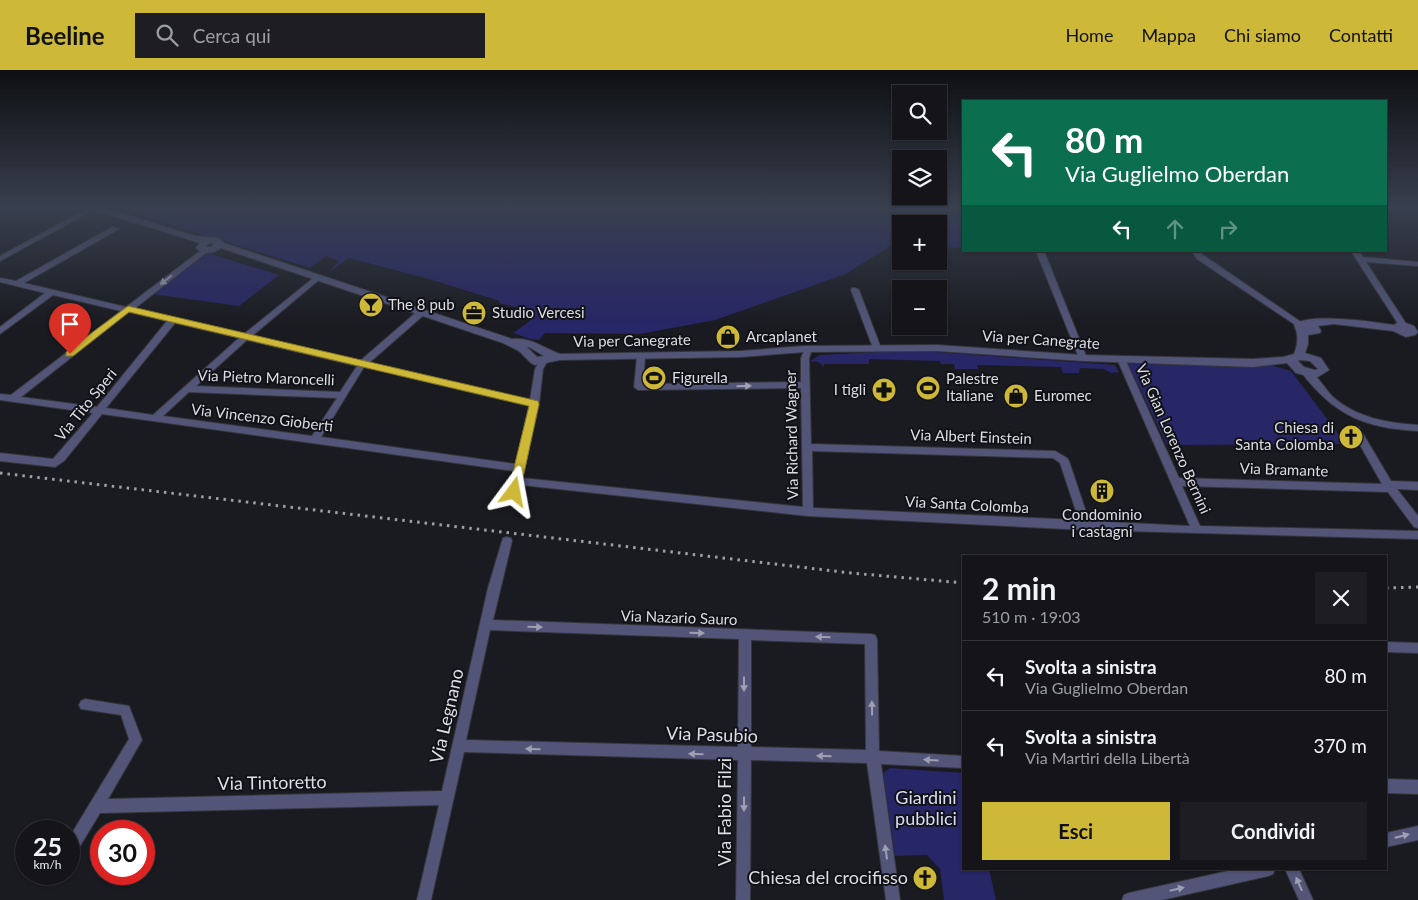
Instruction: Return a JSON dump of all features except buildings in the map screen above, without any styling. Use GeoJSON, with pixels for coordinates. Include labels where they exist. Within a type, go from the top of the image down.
{"type":"FeatureCollection","features":[{"type":"Feature","properties":{"kind":"street"},"geometry":{"type":"LineString","coordinates":[[0,259],[23,247]]}},
{"type":"Feature","properties":{"kind":"street"},"geometry":{"type":"LineString","coordinates":[[17,284],[83,247]]}},
{"type":"Feature","properties":{"kind":"street"},"geometry":{"type":"LineString","coordinates":[[12,399],[128,309],[203,247]]}},
{"type":"Feature","properties":{"kind":"street"},"geometry":{"type":"LineString","coordinates":[[221,247],[423,311],[526,347],[541,361],[520,468]]}},
{"type":"Feature","properties":{"kind":"street"},"geometry":{"type":"LineString","coordinates":[[1040,252],[1083,358]]}},
{"type":"Feature","properties":{"kind":"street"},"geometry":{"type":"LineString","coordinates":[[1197,252],[1200,257],[1307,330],[1313,358],[1324,368],[1320,374],[1328,391],[1353,409],[1384,420],[1416,428]]}},
{"type":"Feature","properties":{"kind":"street"},"geometry":{"type":"LineString","coordinates":[[1356,252],[1396,315],[1399,326],[1406,334],[1416,331]]}},
{"type":"Feature","properties":{"kind":"street"},"geometry":{"type":"LineString","coordinates":[[1360,259],[1418,264]]}},
{"type":"Feature","properties":{"kind":"street"},"geometry":{"type":"LineString","coordinates":[[154,419],[245,337],[317,277]]}},
{"type":"Feature","properties":{"kind":"street"},"geometry":{"type":"LineString","coordinates":[[0,280],[534,404]]}},
{"type":"Feature","properties":{"kind":"street"},"geometry":{"type":"LineString","coordinates":[[854,290],[877,348]]}},
{"type":"Feature","properties":{"kind":"street"},"geometry":{"type":"LineString","coordinates":[[0,331],[51,292]]}},
{"type":"Feature","properties":{"kind":"street"},"geometry":{"type":"LineString","coordinates":[[315,440],[362,364],[423,311]]}},
{"type":"Feature","properties":{"kind":"street","name":"Via Tito Speri"},"geometry":{"type":"LineString","coordinates":[[0,457],[55,462],[61,458],[173,320]]}},
{"type":"Feature","properties":{"kind":"street"},"geometry":{"type":"LineString","coordinates":[[1399,326],[1334,321],[1307,330],[1294,365],[1318,384],[1332,400],[1350,413],[1384,425],[1416,428]]}},
{"type":"Feature","properties":{"kind":"street","name":"Via per Canegrate"},"geometry":{"type":"LineString","coordinates":[[541,361],[560,357],[640,357],[877,348],[937,348],[1083,358],[1267,363],[1283,362],[1296,357],[1313,358]]}},
{"type":"Feature","properties":{"kind":"street","name":"Via Richard Wagner"},"geometry":{"type":"LineString","coordinates":[[805,352],[808,512]]}},
{"type":"Feature","properties":{"kind":"street"},"geometry":{"type":"LineString","coordinates":[[640,357],[638,387],[806,385]]}},
{"type":"Feature","properties":{"kind":"street","name":"Via Gian Lorenzo Bernini"},"geometry":{"type":"LineString","coordinates":[[1122,359],[1197,530]]}},
{"type":"Feature","properties":{"kind":"street","name":"Via per Canegrate"},"geometry":{"type":"LineString","coordinates":[[1267,363],[1320,374]]}},
{"type":"Feature","properties":{"kind":"street","name":"Via Pietro Maroncelli"},"geometry":{"type":"LineString","coordinates":[[188,389],[342,395]]}},
{"type":"Feature","properties":{"kind":"street","name":"Via Vincenzo Gioberti"},"geometry":{"type":"LineString","coordinates":[[0,397],[520,468]]}},
{"type":"Feature","properties":{"kind":"street"},"geometry":{"type":"LineString","coordinates":[[1356,429],[1390,487],[1418,524]]}},
{"type":"Feature","properties":{"kind":"street","name":"Via Albert Einstein"},"geometry":{"type":"LineString","coordinates":[[807,447],[1055,455],[1064,461],[1086,526]]}},
{"type":"Feature","properties":{"kind":"street","name":"Via Santa Colomba"},"geometry":{"type":"LineString","coordinates":[[520,468],[515,487],[808,512],[1086,526],[1418,535]]}},
{"type":"Feature","properties":{"kind":"street","name":"Via Bramante"},"geometry":{"type":"LineString","coordinates":[[1176,482],[1418,486]]}},
{"type":"Feature","properties":{"kind":"street","name":"Via Legnano"},"geometry":{"type":"LineString","coordinates":[[424,900],[486,625],[507,541]]}},
{"type":"Feature","properties":{"kind":"street","name":"Via Nazario Sauro"},"geometry":{"type":"LineString","coordinates":[[486,625],[871,639],[873,757]]}},
{"type":"Feature","properties":{"kind":"street","name":"Via Fabio Filzi"},"geometry":{"type":"LineString","coordinates":[[743,900],[744,635]]}},
{"type":"Feature","properties":{"kind":"street"},"geometry":{"type":"LineString","coordinates":[[1387,647],[1418,648]]}},
{"type":"Feature","properties":{"kind":"street"},"geometry":{"type":"LineString","coordinates":[[80,833],[136,740],[125,710],[85,705]]}},
{"type":"Feature","properties":{"kind":"street","name":"Via Pasubio"},"geometry":{"type":"LineString","coordinates":[[459,746],[873,757],[962,762]]}},
{"type":"Feature","properties":{"kind":"street"},"geometry":{"type":"LineString","coordinates":[[873,757],[893,900]]}},
{"type":"Feature","properties":{"kind":"street"},"geometry":{"type":"LineString","coordinates":[[1387,786],[1418,787]]}},
{"type":"Feature","properties":{"kind":"street","name":"Via Tintoretto"},"geometry":{"type":"LineString","coordinates":[[97,806],[448,798]]}},
{"type":"Feature","properties":{"kind":"street"},"geometry":{"type":"LineString","coordinates":[[1387,840],[1418,832]]}},
{"type":"Feature","properties":{"kind":"street"},"geometry":{"type":"LineString","coordinates":[[1129,900],[1264,870]]}},
{"type":"Feature","properties":{"kind":"street"},"geometry":{"type":"LineString","coordinates":[[1292,870],[1306,900]]}},
{"type":"Feature","properties":{"kind":"green space"},"geometry":{"type":"Polygon","coordinates":[[[242,247],[889,247],[846,274],[715,320],[640,334],[545,333],[539,340],[513,333],[531,320],[531,311],[499,303],[500,301],[429,279],[349,258],[329,272],[339,261],[326,256],[310,268],[242,247]]]}},
{"type":"Feature","properties":{"kind":"green space"},"geometry":{"type":"Polygon","coordinates":[[[207,253],[279,275],[239,306],[152,294],[207,253]]]}},
{"type":"Feature","properties":{"kind":"green space"},"geometry":{"type":"Polygon","coordinates":[[[877,352],[936,352],[1115,365],[1119,372],[1111,373],[1104,369],[1080,368],[1079,373],[1063,373],[1061,367],[977,365],[978,369],[955,369],[954,364],[941,364],[940,361],[869,359],[869,364],[824,364],[824,367],[818,362],[810,361],[820,355],[877,352]]]}},
{"type":"Feature","properties":{"kind":"green space"},"geometry":{"type":"Polygon","coordinates":[[[1128,364],[1270,365],[1291,371],[1346,444],[1167,445],[1128,364]]]}},
{"type":"Feature","properties":{"kind":"green space","name":"Giardini pubblici"},"geometry":{"type":"Polygon","coordinates":[[[890,768],[962,773],[962,870],[989,870],[996,900],[944,900],[940,869],[927,855],[895,856],[883,773],[890,768]]]}},
{"type":"Feature","properties":{"kind":"railway"},"geometry":{"type":"LineString","coordinates":[[0,473],[851,573],[962,583]]}},
{"type":"Feature","properties":{"kind":"railway"},"geometry":{"type":"LineString","coordinates":[[1387,588],[1418,587]]}},
{"type":"Feature","properties":{"kind":"place","name":"The 8 pub"},"geometry":{"type":"Point","coordinates":[371,305]}},
{"type":"Feature","properties":{"kind":"place","name":"Studio Vercesi"},"geometry":{"type":"Point","coordinates":[474,313]}},
{"type":"Feature","properties":{"kind":"place","name":"Arcaplanet"},"geometry":{"type":"Point","coordinates":[728,337]}},
{"type":"Feature","properties":{"kind":"place","name":"Figurella"},"geometry":{"type":"Point","coordinates":[654,378]}},
{"type":"Feature","properties":{"kind":"place","name":"Palestre Italiane"},"geometry":{"type":"Point","coordinates":[928,388]}},
{"type":"Feature","properties":{"kind":"place","name":"I tigli"},"geometry":{"type":"Point","coordinates":[884,390]}},
{"type":"Feature","properties":{"kind":"place","name":"Euromec"},"geometry":{"type":"Point","coordinates":[1016,396]}},
{"type":"Feature","properties":{"kind":"place","name":"Chiesa di Santa Colomba"},"geometry":{"type":"Point","coordinates":[1351,437]}},
{"type":"Feature","properties":{"kind":"place","name":"Condominio i castagni"},"geometry":{"type":"Point","coordinates":[1102,491]}},
{"type":"Feature","properties":{"kind":"place","name":"Chiesa del crocifisso"},"geometry":{"type":"Point","coordinates":[925,878]}},
{"type":"Feature","properties":{"kind":"route"},"geometry":{"type":"LineString","coordinates":[[70,354],[128,309],[534,404],[514,492]]}}]}
